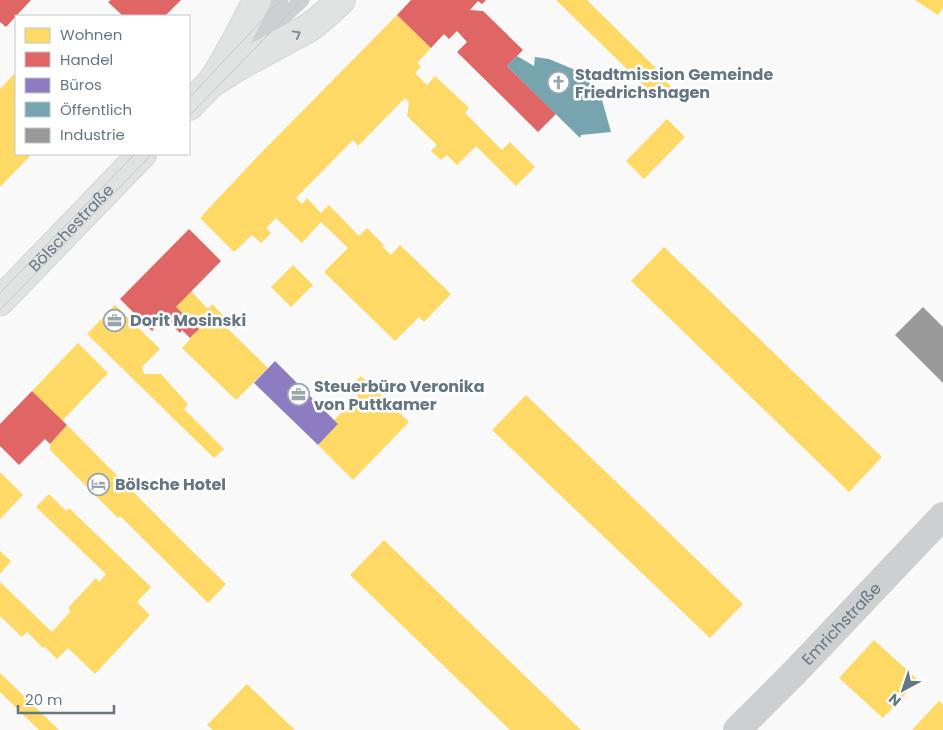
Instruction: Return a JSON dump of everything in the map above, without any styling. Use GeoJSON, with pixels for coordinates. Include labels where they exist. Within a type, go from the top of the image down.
{"type":"FeatureCollection","features":[{"type":"Feature","properties":{"kind":"street"},"geometry":{"type":"LineString","coordinates":[[190,105],[210,84],[226,60],[257,0]]}},
{"type":"Feature","properties":{"kind":"street"},"geometry":{"type":"LineString","coordinates":[[210,84],[310,26],[341,0]]}},
{"type":"Feature","properties":{"kind":"street","name":"Bölschestraße"},"geometry":{"type":"LineString","coordinates":[[0,301],[141,155]]}},
{"type":"Feature","properties":{"kind":"street","name":"Emrichstraße"},"geometry":{"type":"LineString","coordinates":[[737,730],[795,672],[943,516]]}},
{"type":"Feature","properties":{"kind":"lane"},"geometry":{"type":"LineString","coordinates":[[210,84],[281,0]]}},
{"type":"Feature","properties":{"kind":"lane"},"geometry":{"type":"LineString","coordinates":[[210,84],[302,0]]}},
{"type":"Feature","properties":{"kind":"building: Wohnen"},"geometry":{"type":"Polygon","coordinates":[[[556,0],[587,0],[668,80],[666,81],[671,86],[658,99],[556,0]]]}},
{"type":"Feature","properties":{"kind":"building: Wohnen"},"geometry":{"type":"Polygon","coordinates":[[[915,0],[943,0],[943,8],[938,15],[915,0]]]}},
{"type":"Feature","properties":{"kind":"building: Wohnen"},"geometry":{"type":"Polygon","coordinates":[[[397,15],[431,48],[417,63],[421,67],[415,73],[427,85],[435,76],[469,108],[465,113],[502,150],[510,142],[535,167],[516,186],[476,146],[457,165],[447,155],[441,160],[431,151],[437,145],[407,116],[409,103],[405,98],[358,146],[353,140],[296,198],[302,204],[307,198],[321,213],[329,205],[359,236],[367,228],[391,255],[400,245],[451,294],[424,322],[419,317],[395,341],[324,272],[348,248],[321,222],[302,243],[276,218],[266,228],[271,233],[261,243],[252,235],[234,252],[200,218],[256,158],[397,15]]]}},
{"type":"Feature","properties":{"kind":"building: Wohnen"},"geometry":{"type":"Polygon","coordinates":[[[15,73],[15,155],[31,155],[0,187],[0,89],[15,73]]]}},
{"type":"Feature","properties":{"kind":"building: Wohnen"},"geometry":{"type":"Polygon","coordinates":[[[667,119],[685,137],[644,179],[626,161],[667,119]]]}},
{"type":"Feature","properties":{"kind":"building: Wohnen"},"geometry":{"type":"Polygon","coordinates":[[[664,247],[882,457],[849,492],[631,281],[664,247]]]}},
{"type":"Feature","properties":{"kind":"building: Wohnen"},"geometry":{"type":"Polygon","coordinates":[[[293,265],[313,285],[291,307],[271,287],[293,265]]]}},
{"type":"Feature","properties":{"kind":"building: Wohnen"},"geometry":{"type":"Polygon","coordinates":[[[191,291],[208,309],[212,304],[226,318],[222,323],[268,368],[236,400],[182,348],[199,329],[176,307],[191,291]]]}},
{"type":"Feature","properties":{"kind":"building: Wohnen"},"geometry":{"type":"Polygon","coordinates":[[[115,305],[160,349],[142,367],[144,374],[161,374],[188,404],[184,409],[224,449],[214,458],[87,334],[115,305]]]}},
{"type":"Feature","properties":{"kind":"building: Wohnen"},"geometry":{"type":"Polygon","coordinates":[[[78,343],[108,373],[62,421],[32,391],[78,343]]]}},
{"type":"Feature","properties":{"kind":"building: Wohnen"},"geometry":{"type":"Polygon","coordinates":[[[361,376],[409,422],[353,480],[318,445],[338,424],[334,420],[358,396],[349,388],[361,376]]]}},
{"type":"Feature","properties":{"kind":"building: Wohnen"},"geometry":{"type":"Polygon","coordinates":[[[526,395],[743,604],[710,638],[492,430],[526,395]]]}},
{"type":"Feature","properties":{"kind":"building: Wohnen"},"geometry":{"type":"Polygon","coordinates":[[[67,425],[226,584],[208,603],[120,516],[118,518],[50,450],[50,444],[67,425]]]}},
{"type":"Feature","properties":{"kind":"building: Wohnen"},"geometry":{"type":"Polygon","coordinates":[[[0,472],[23,495],[0,519],[0,472]]]}},
{"type":"Feature","properties":{"kind":"building: Wohnen"},"geometry":{"type":"Polygon","coordinates":[[[49,494],[66,511],[69,508],[151,587],[137,602],[150,615],[95,674],[68,648],[57,659],[27,632],[22,637],[0,616],[0,582],[52,632],[71,611],[68,608],[96,578],[99,582],[106,574],[36,507],[49,494]]]}},
{"type":"Feature","properties":{"kind":"building: Wohnen"},"geometry":{"type":"Polygon","coordinates":[[[384,540],[581,730],[510,730],[350,575],[384,540]]]}},
{"type":"Feature","properties":{"kind":"building: Wohnen"},"geometry":{"type":"Polygon","coordinates":[[[0,551],[11,561],[0,574],[0,551]]]}},
{"type":"Feature","properties":{"kind":"building: Wohnen"},"geometry":{"type":"Polygon","coordinates":[[[874,640],[918,680],[883,718],[839,678],[874,640]]]}},
{"type":"Feature","properties":{"kind":"building: Wohnen"},"geometry":{"type":"Polygon","coordinates":[[[0,673],[59,730],[39,730],[0,692],[0,673]]]}},
{"type":"Feature","properties":{"kind":"building: Wohnen"},"geometry":{"type":"Polygon","coordinates":[[[247,684],[295,730],[213,730],[207,725],[247,684]]]}},
{"type":"Feature","properties":{"kind":"building: Wohnen"},"geometry":{"type":"Polygon","coordinates":[[[939,701],[943,705],[943,730],[912,730],[939,701]]]}},
{"type":"Feature","properties":{"kind":"building: Handel"},"geometry":{"type":"Polygon","coordinates":[[[0,0],[31,0],[15,15],[6,27],[0,22],[0,0]]]}},
{"type":"Feature","properties":{"kind":"building: Handel"},"geometry":{"type":"Polygon","coordinates":[[[111,0],[181,0],[166,15],[122,15],[108,2],[111,0]]]}},
{"type":"Feature","properties":{"kind":"building: Handel"},"geometry":{"type":"Polygon","coordinates":[[[411,0],[486,0],[482,4],[478,1],[470,10],[483,11],[523,50],[507,66],[556,114],[538,132],[457,52],[467,42],[457,31],[449,39],[444,34],[431,48],[397,15],[411,0]]]}},
{"type":"Feature","properties":{"kind":"building: Handel"},"geometry":{"type":"Polygon","coordinates":[[[189,229],[221,261],[176,307],[199,329],[190,338],[182,330],[180,333],[165,318],[152,331],[120,299],[189,229]]]}},
{"type":"Feature","properties":{"kind":"building: Handel"},"geometry":{"type":"Polygon","coordinates":[[[32,391],[67,425],[50,444],[45,439],[19,465],[0,446],[0,424],[32,391]]]}},
{"type":"Feature","properties":{"kind":"building: Büros"},"geometry":{"type":"Polygon","coordinates":[[[275,361],[338,424],[318,445],[254,383],[275,361]]]}},
{"type":"Feature","properties":{"kind":"building: Öffentlich"},"geometry":{"type":"Polygon","coordinates":[[[517,56],[534,66],[535,57],[549,59],[573,69],[584,77],[602,100],[611,132],[581,135],[580,138],[507,66],[517,56]]]}},
{"type":"Feature","properties":{"kind":"building: Industrie"},"geometry":{"type":"Polygon","coordinates":[[[923,307],[943,327],[943,383],[895,335],[923,307]]]}},
{"type":"Feature","properties":{"kind":"tram line"},"geometry":{"type":"LineString","coordinates":[[190,97],[281,0]]}},
{"type":"Feature","properties":{"kind":"tram line"},"geometry":{"type":"LineString","coordinates":[[190,115],[302,0]]}},
{"type":"Feature","properties":{"kind":"tram line"},"geometry":{"type":"LineString","coordinates":[[0,293],[134,155]]}},
{"type":"Feature","properties":{"kind":"tram line"},"geometry":{"type":"LineString","coordinates":[[0,310],[151,155]]}},
{"type":"Feature","properties":{"kind":"place","name":"Stadtmission Gemeinde Friedrichshagen"},"geometry":{"type":"Point","coordinates":[559,83]}},
{"type":"Feature","properties":{"kind":"place","name":"Dorit Mosinski"},"geometry":{"type":"Point","coordinates":[114,320]}},
{"type":"Feature","properties":{"kind":"place","name":"Steuerbüro Veronika von Puttkamer"},"geometry":{"type":"Point","coordinates":[298,395]}},
{"type":"Feature","properties":{"kind":"place","name":"Bölsche Hotel"},"geometry":{"type":"Point","coordinates":[99,484]}}]}
